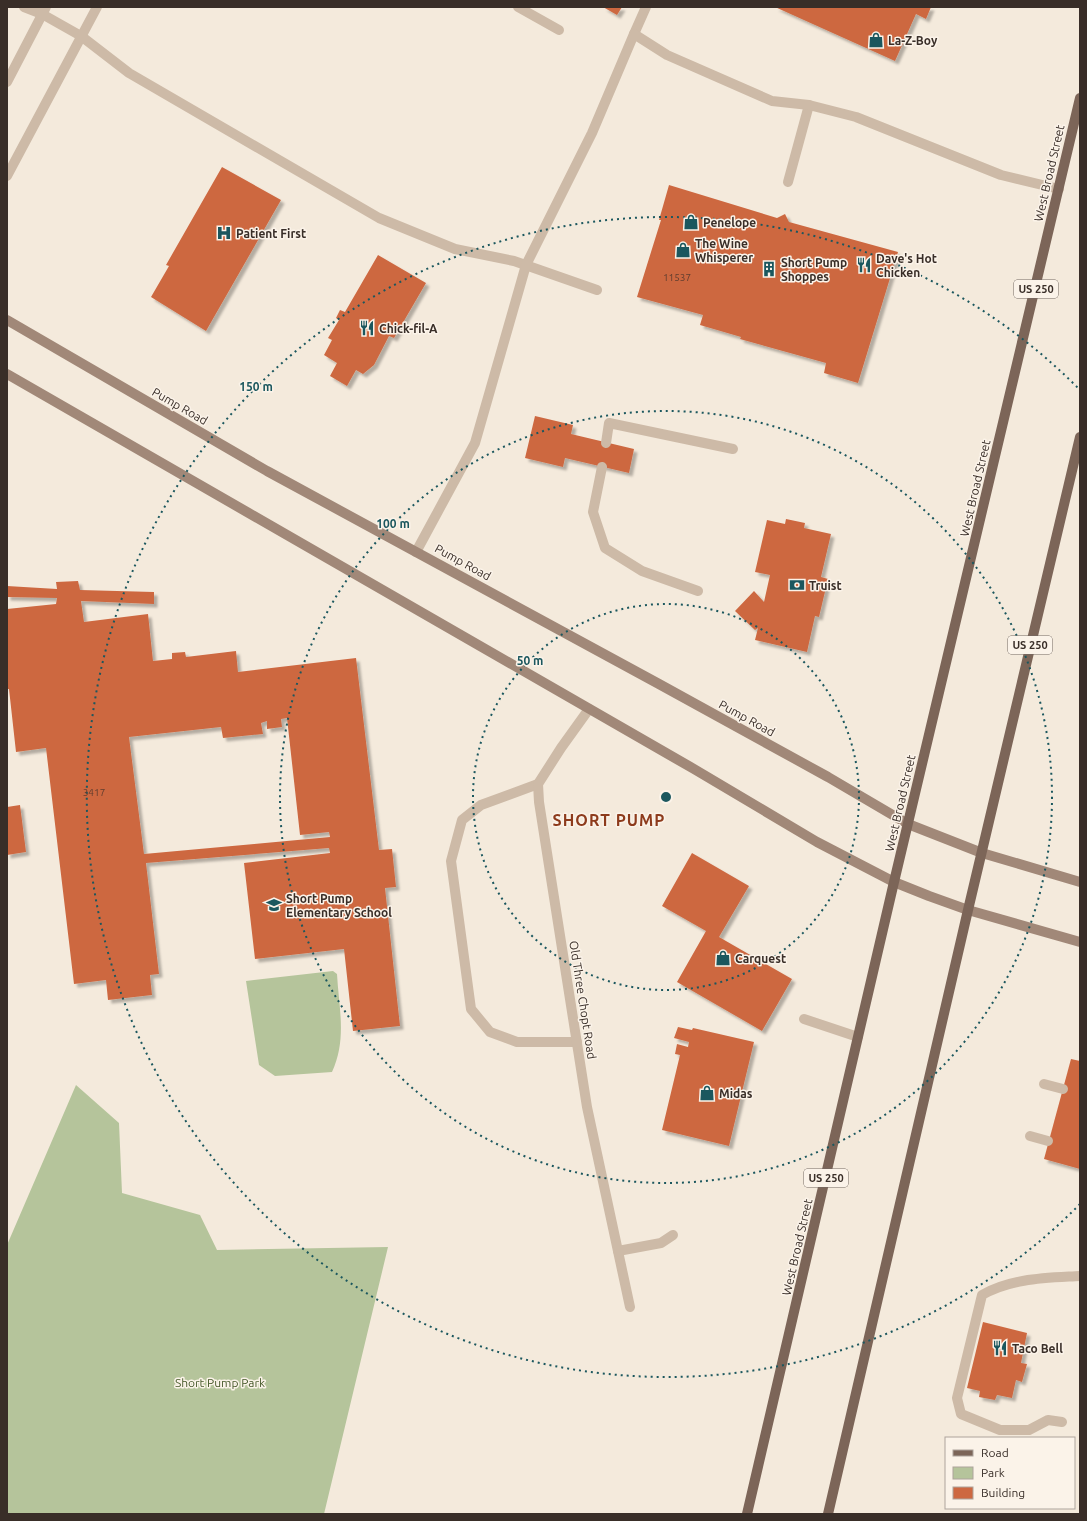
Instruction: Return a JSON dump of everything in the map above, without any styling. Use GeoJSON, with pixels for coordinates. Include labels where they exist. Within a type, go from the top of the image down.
{"type":"FeatureCollection","features":[{"type":"Feature","properties":{"kind":"main road","name":"West Broad Street"},"geometry":{"type":"LineString","coordinates":[[747,1514],[894,882],[1080,98]]}},
{"type":"Feature","properties":{"kind":"main road","name":"Pump Road"},"geometry":{"type":"LineString","coordinates":[[7,320],[260,467],[821,773],[908,824],[982,853],[1080,882]]}},
{"type":"Feature","properties":{"kind":"main road"},"geometry":{"type":"LineString","coordinates":[[7,374],[817,842],[894,882],[968,910],[1080,942]]}},
{"type":"Feature","properties":{"kind":"main road","name":"US 250"},"geometry":{"type":"LineString","coordinates":[[828,1514],[968,910],[1080,437]]}},
{"type":"Feature","properties":{"kind":"street"},"geometry":{"type":"LineString","coordinates":[[24,7],[44,10],[129,73],[380,218],[455,249],[514,260],[596,290]]}},
{"type":"Feature","properties":{"kind":"street"},"geometry":{"type":"LineString","coordinates":[[7,176],[97,7]]}},
{"type":"Feature","properties":{"kind":"street"},"geometry":{"type":"LineString","coordinates":[[518,7],[559,30]]}},
{"type":"Feature","properties":{"kind":"street"},"geometry":{"type":"LineString","coordinates":[[416,552],[475,443],[526,265],[592,133],[646,7]]}},
{"type":"Feature","properties":{"kind":"street"},"geometry":{"type":"LineString","coordinates":[[7,82],[44,10]]}},
{"type":"Feature","properties":{"kind":"street"},"geometry":{"type":"LineString","coordinates":[[634,34],[667,55],[772,100],[809,105],[856,117],[1001,175],[1059,189]]}},
{"type":"Feature","properties":{"kind":"street"},"geometry":{"type":"LineString","coordinates":[[788,182],[809,105]]}},
{"type":"Feature","properties":{"kind":"street"},"geometry":{"type":"LineString","coordinates":[[606,443],[609,423],[733,449]]}},
{"type":"Feature","properties":{"kind":"street"},"geometry":{"type":"LineString","coordinates":[[602,467],[593,512],[605,548],[642,571],[698,590]]}},
{"type":"Feature","properties":{"kind":"street"},"geometry":{"type":"LineString","coordinates":[[577,1042],[517,1042],[490,1032],[471,1009],[451,861],[462,820],[481,805],[538,784],[561,748],[589,709]]}},
{"type":"Feature","properties":{"kind":"street","name":"Old Three Chopt Road"},"geometry":{"type":"LineString","coordinates":[[538,784],[538,802],[597,1158],[630,1307]]}},
{"type":"Feature","properties":{"kind":"street"},"geometry":{"type":"LineString","coordinates":[[804,1019],[858,1037]]}},
{"type":"Feature","properties":{"kind":"street"},"geometry":{"type":"LineString","coordinates":[[1044,1084],[1062,1089]]}},
{"type":"Feature","properties":{"kind":"street"},"geometry":{"type":"LineString","coordinates":[[1030,1136],[1048,1141]]}},
{"type":"Feature","properties":{"kind":"street"},"geometry":{"type":"LineString","coordinates":[[618,1252],[661,1242],[674,1235]]}},
{"type":"Feature","properties":{"kind":"street"},"geometry":{"type":"LineString","coordinates":[[1062,1422],[1048,1420],[1029,1430],[1000,1430],[960,1414],[957,1398],[982,1295],[997,1286],[1037,1279],[1080,1276]]}},
{"type":"Feature","properties":{"kind":"green space"},"geometry":{"type":"Polygon","coordinates":[[[333,971],[337,974],[341,1036],[337,1060],[332,1072],[275,1076],[259,1065],[246,981],[333,971]]]}},
{"type":"Feature","properties":{"kind":"green space","name":"Short Pump Park"},"geometry":{"type":"Polygon","coordinates":[[[76,1085],[119,1123],[122,1193],[200,1215],[217,1250],[388,1247],[324,1514],[7,1514],[7,1245],[76,1085]]]}},
{"type":"Feature","properties":{"kind":"building"},"geometry":{"type":"Polygon","coordinates":[[[603,7],[622,7],[617,15],[603,7]]]}},
{"type":"Feature","properties":{"kind":"building","name":"La-Z-Boy"},"geometry":{"type":"Polygon","coordinates":[[[775,7],[931,7],[926,19],[916,14],[895,61],[775,7]]]}},
{"type":"Feature","properties":{"kind":"building","name":"Patient First"},"geometry":{"type":"Polygon","coordinates":[[[222,167],[281,200],[206,331],[151,297],[169,266],[166,265],[222,167]]]}},
{"type":"Feature","properties":{"kind":"building","name":"Short Pump Shoppes"},"geometry":{"type":"Polygon","coordinates":[[[669,185],[777,218],[785,214],[789,222],[898,252],[858,383],[824,373],[826,363],[740,339],[741,337],[700,325],[703,315],[637,297],[661,220],[659,220],[669,185]]]}},
{"type":"Feature","properties":{"kind":"building","name":"Chick-fil-A"},"geometry":{"type":"Polygon","coordinates":[[[378,255],[426,283],[394,338],[389,336],[374,365],[363,374],[356,370],[347,386],[330,376],[337,363],[324,355],[332,340],[328,338],[339,320],[336,318],[340,310],[345,312],[378,255]]]}},
{"type":"Feature","properties":{"kind":"building"},"geometry":{"type":"Polygon","coordinates":[[[535,416],[573,425],[571,434],[634,449],[629,473],[565,458],[563,467],[525,458],[535,416]]]}},
{"type":"Feature","properties":{"kind":"building","name":"Truist"},"geometry":{"type":"Polygon","coordinates":[[[786,519],[805,523],[804,528],[831,534],[821,577],[828,579],[819,617],[815,616],[807,652],[755,640],[758,628],[755,630],[735,611],[754,591],[764,602],[770,575],[755,572],[767,520],[785,524],[786,519]]]}},
{"type":"Feature","properties":{"kind":"building"},"geometry":{"type":"Polygon","coordinates":[[[78,581],[80,590],[154,592],[154,604],[81,601],[84,622],[148,614],[153,661],[172,659],[172,653],[185,652],[186,657],[236,651],[238,672],[356,658],[379,850],[392,849],[396,887],[385,888],[400,1026],[353,1031],[344,949],[255,959],[244,863],[330,853],[329,848],[146,863],[159,974],[150,975],[152,995],[108,1000],[106,980],[74,984],[46,748],[16,752],[9,689],[7,689],[7,609],[56,604],[57,598],[7,597],[7,586],[57,589],[56,582],[78,581]],[[287,718],[281,719],[282,727],[267,729],[267,721],[261,723],[263,734],[223,738],[221,727],[129,737],[144,854],[330,837],[329,832],[300,835],[287,718]]]}},
{"type":"Feature","properties":{"kind":"building"},"geometry":{"type":"Polygon","coordinates":[[[20,805],[26,852],[7,855],[7,807],[20,805]]]}},
{"type":"Feature","properties":{"kind":"building","name":"Carquest"},"geometry":{"type":"Polygon","coordinates":[[[692,853],[749,886],[719,937],[792,979],[762,1031],[677,982],[706,931],[662,906],[692,853]]]}},
{"type":"Feature","properties":{"kind":"building","name":"Midas"},"geometry":{"type":"Polygon","coordinates":[[[678,1027],[692,1030],[693,1028],[754,1042],[729,1146],[662,1130],[680,1055],[675,1054],[677,1044],[688,1047],[689,1042],[674,1038],[678,1027]]]}},
{"type":"Feature","properties":{"kind":"building"},"geometry":{"type":"Polygon","coordinates":[[[1071,1059],[1080,1061],[1080,1169],[1044,1159],[1071,1059]]]}},
{"type":"Feature","properties":{"kind":"building","name":"Taco Bell"},"geometry":{"type":"Polygon","coordinates":[[[983,1322],[1027,1333],[1021,1363],[1027,1364],[1022,1382],[1016,1380],[1012,1398],[997,1395],[995,1400],[979,1397],[980,1391],[967,1388],[983,1322]]]}},
{"type":"Feature","properties":{"kind":"place","name":"La-Z-Boy"},"geometry":{"type":"Point","coordinates":[876,40]}},
{"type":"Feature","properties":{"kind":"place","name":"Penelope"},"geometry":{"type":"Point","coordinates":[691,222]}},
{"type":"Feature","properties":{"kind":"place","name":"Patient First"},"geometry":{"type":"Point","coordinates":[224,233]}},
{"type":"Feature","properties":{"kind":"place","name":"The Wine Whisperer"},"geometry":{"type":"Point","coordinates":[683,250]}},
{"type":"Feature","properties":{"kind":"place","name":"Dave's Hot Chicken"},"geometry":{"type":"Point","coordinates":[864,265]}},
{"type":"Feature","properties":{"kind":"place","name":"Short Pump Shoppes"},"geometry":{"type":"Point","coordinates":[769,269]}},
{"type":"Feature","properties":{"kind":"place","name":"Chick-fil-A"},"geometry":{"type":"Point","coordinates":[367,328]}},
{"type":"Feature","properties":{"kind":"place","name":"Truist"},"geometry":{"type":"Point","coordinates":[797,585]}},
{"type":"Feature","properties":{"kind":"place","name":"Short Pump Elementary School"},"geometry":{"type":"Point","coordinates":[274,905]}},
{"type":"Feature","properties":{"kind":"place","name":"Carquest"},"geometry":{"type":"Point","coordinates":[723,958]}},
{"type":"Feature","properties":{"kind":"place","name":"Midas"},"geometry":{"type":"Point","coordinates":[707,1093]}},
{"type":"Feature","properties":{"kind":"place","name":"Taco Bell"},"geometry":{"type":"Point","coordinates":[1000,1348]}},
{"type":"Feature","properties":{"kind":"district","name":"SHORT PUMP"},"geometry":{"type":"Point","coordinates":[609,820]}}]}
